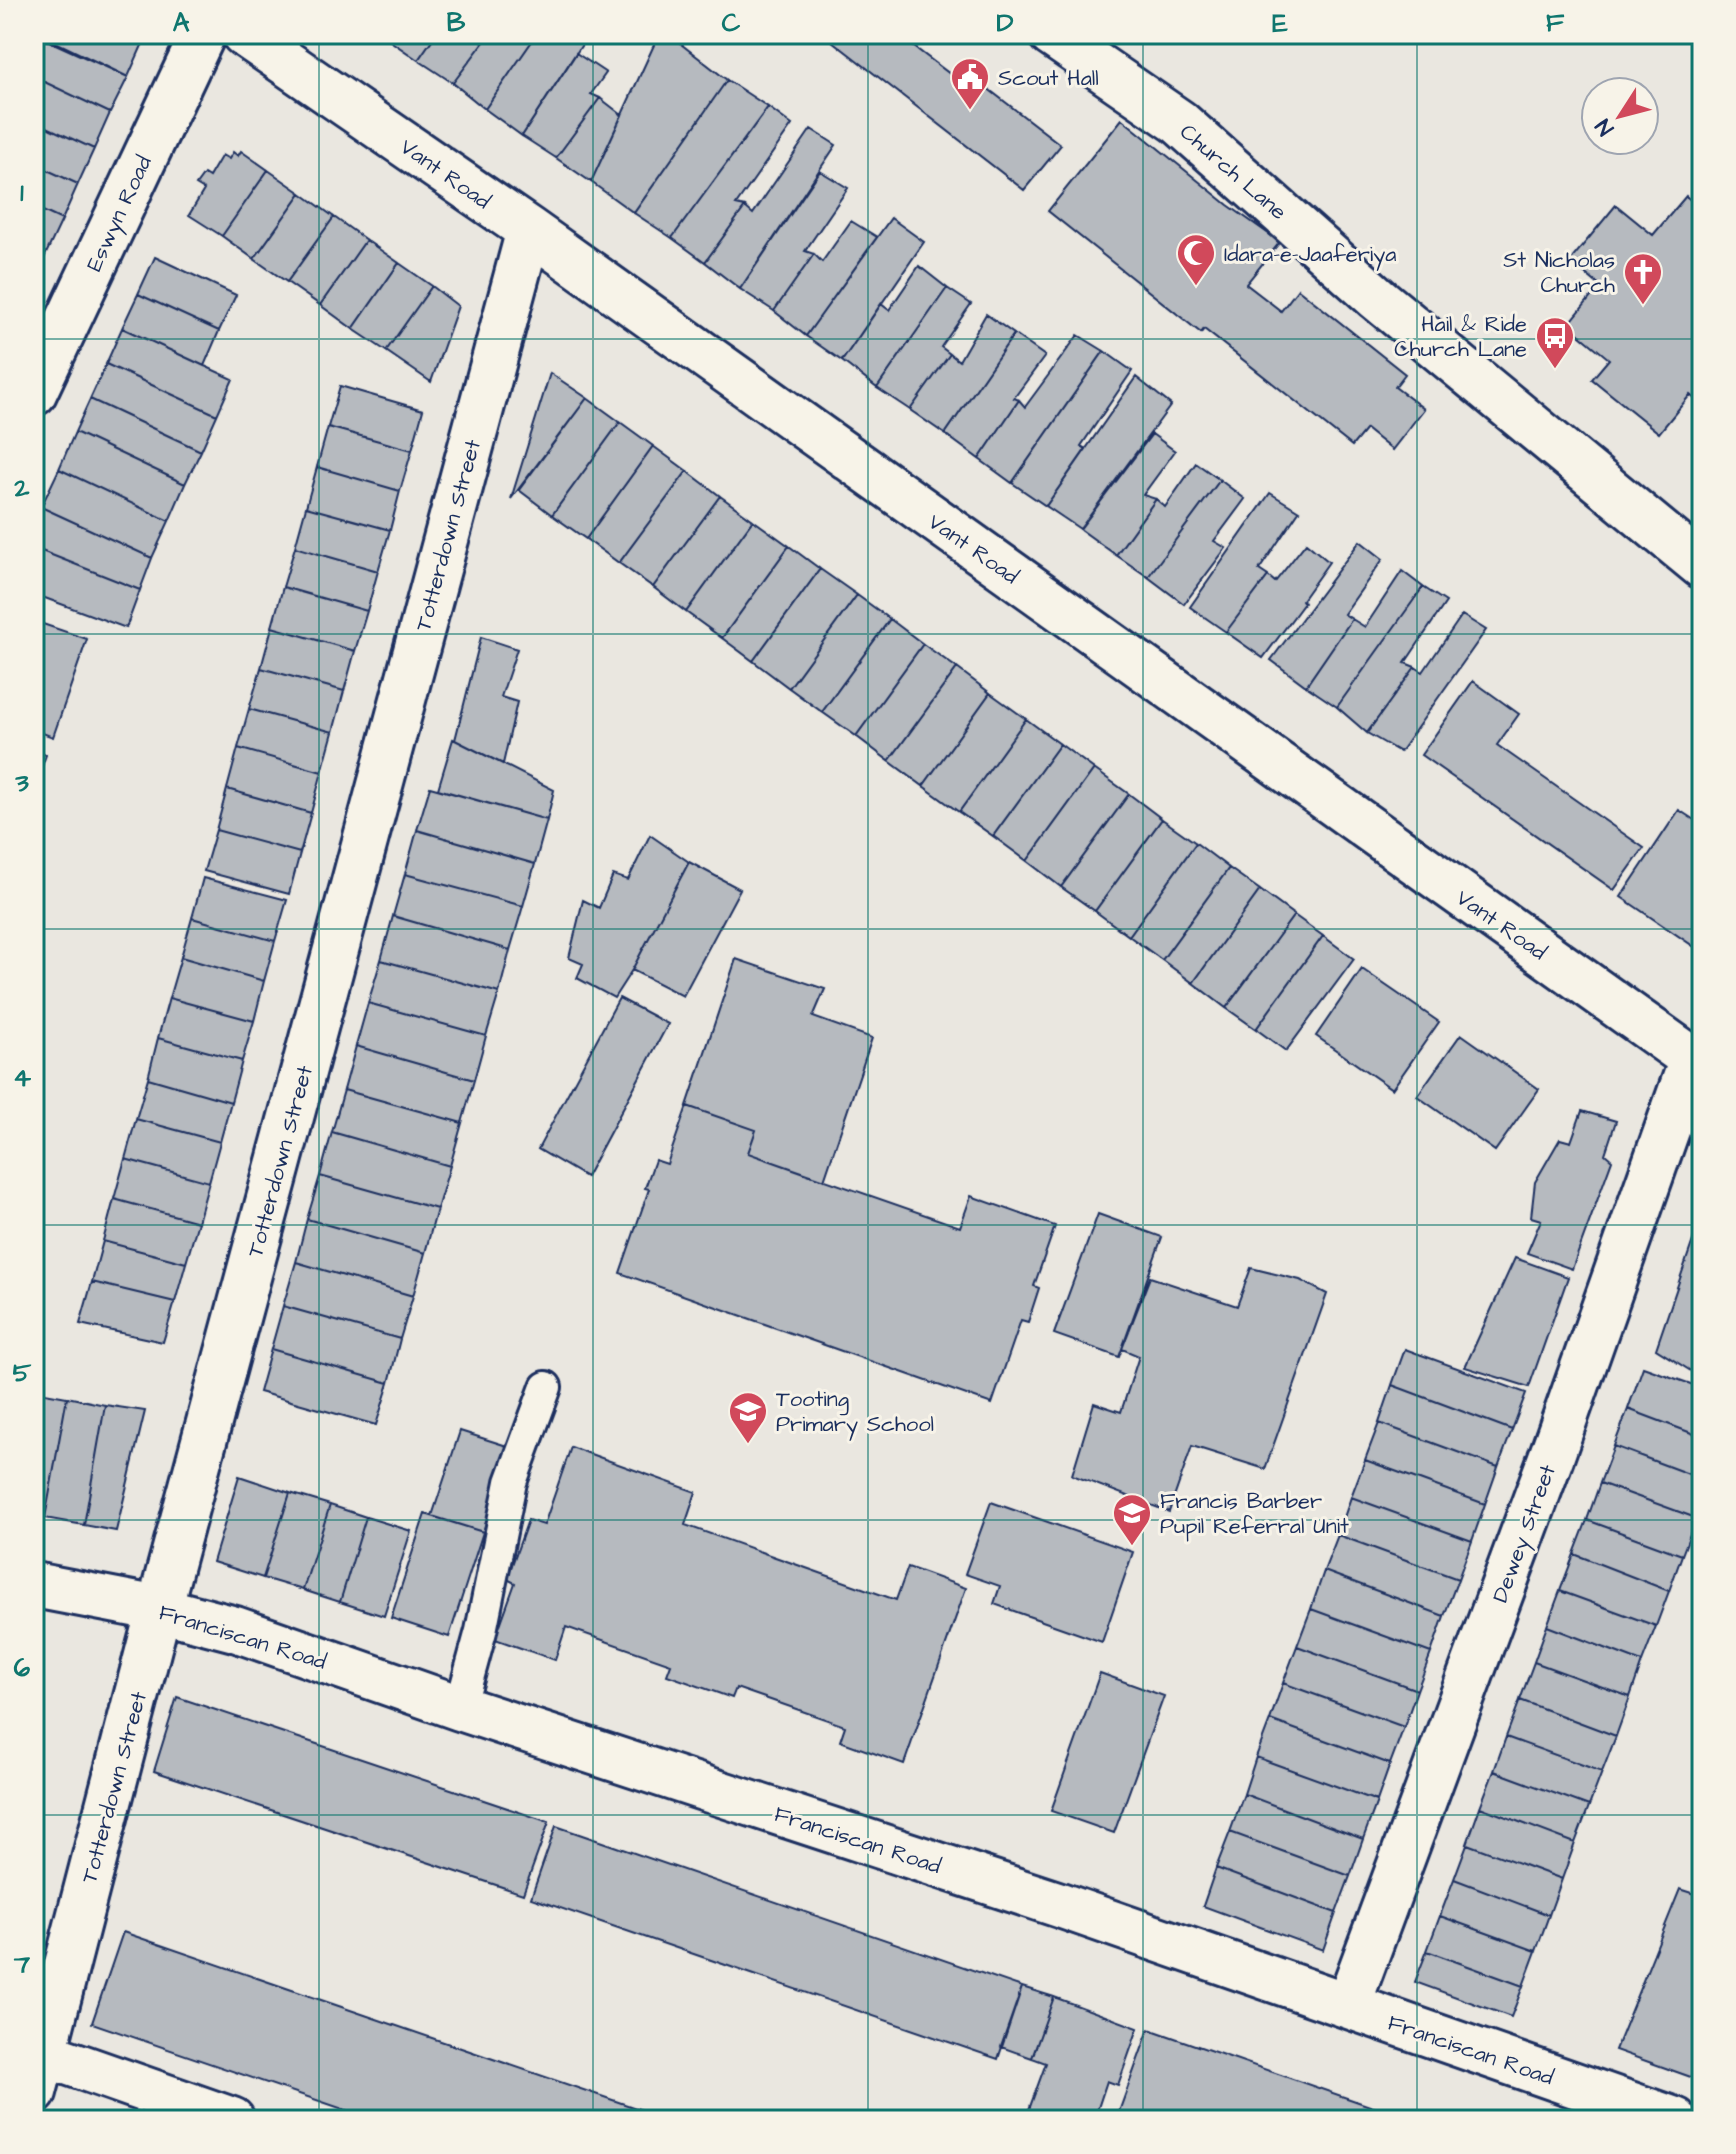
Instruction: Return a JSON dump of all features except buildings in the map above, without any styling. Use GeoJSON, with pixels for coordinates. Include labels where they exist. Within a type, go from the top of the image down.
{"type":"FeatureCollection","features":[{"type":"Feature","properties":{"kind":"street","name":"Eswyn Road"},"geometry":{"type":"LineString","coordinates":[[34,393],[203,34]]}},
{"type":"Feature","properties":{"kind":"street","name":"Vant Road"},"geometry":{"type":"LineString","coordinates":[[244,34],[529,230],[1697,1062]]}},
{"type":"Feature","properties":{"kind":"street","name":"Church Lane"},"geometry":{"type":"LineString","coordinates":[[1051,34],[1179,122],[1377,298],[1702,566]]}},
{"type":"Feature","properties":{"kind":"street","name":"Totterdown Street"},"geometry":{"type":"LineString","coordinates":[[39,2073],[159,1609],[529,230]]}},
{"type":"Feature","properties":{"kind":"street","name":"Dewey Street"},"geometry":{"type":"LineString","coordinates":[[1348,2005],[1697,1062]]}},
{"type":"Feature","properties":{"kind":"street","name":"Franciscan Road"},"geometry":{"type":"LineString","coordinates":[[34,1585],[159,1609],[235,1629],[460,1708],[1060,1905],[1675,2120]]}},
{"type":"Feature","properties":{"kind":"street"},"geometry":{"type":"LineString","coordinates":[[39,2073],[232,2120]]}},
{"type":"Feature","properties":{"kind":"lane"},"geometry":{"type":"LineString","coordinates":[[460,1708],[481,1631],[511,1482],[546,1387]]}},
{"type":"Feature","properties":{"kind":"place","name":"Scout Hall"},"geometry":{"type":"Point","coordinates":[970,111]}},
{"type":"Feature","properties":{"kind":"place","name":"Idara-e-Jaaferiya"},"geometry":{"type":"Point","coordinates":[1196,287]}},
{"type":"Feature","properties":{"kind":"place","name":"St Nicholas Church"},"geometry":{"type":"Point","coordinates":[1643,306]}},
{"type":"Feature","properties":{"kind":"place","name":"Hail & Ride Church Lane"},"geometry":{"type":"Point","coordinates":[1555,370]}},
{"type":"Feature","properties":{"kind":"place","name":"Tooting Primary School"},"geometry":{"type":"Point","coordinates":[748,1445]}},
{"type":"Feature","properties":{"kind":"place","name":"Francis Barber Pupil Referral Unit"},"geometry":{"type":"Point","coordinates":[1132,1547]}}]}
